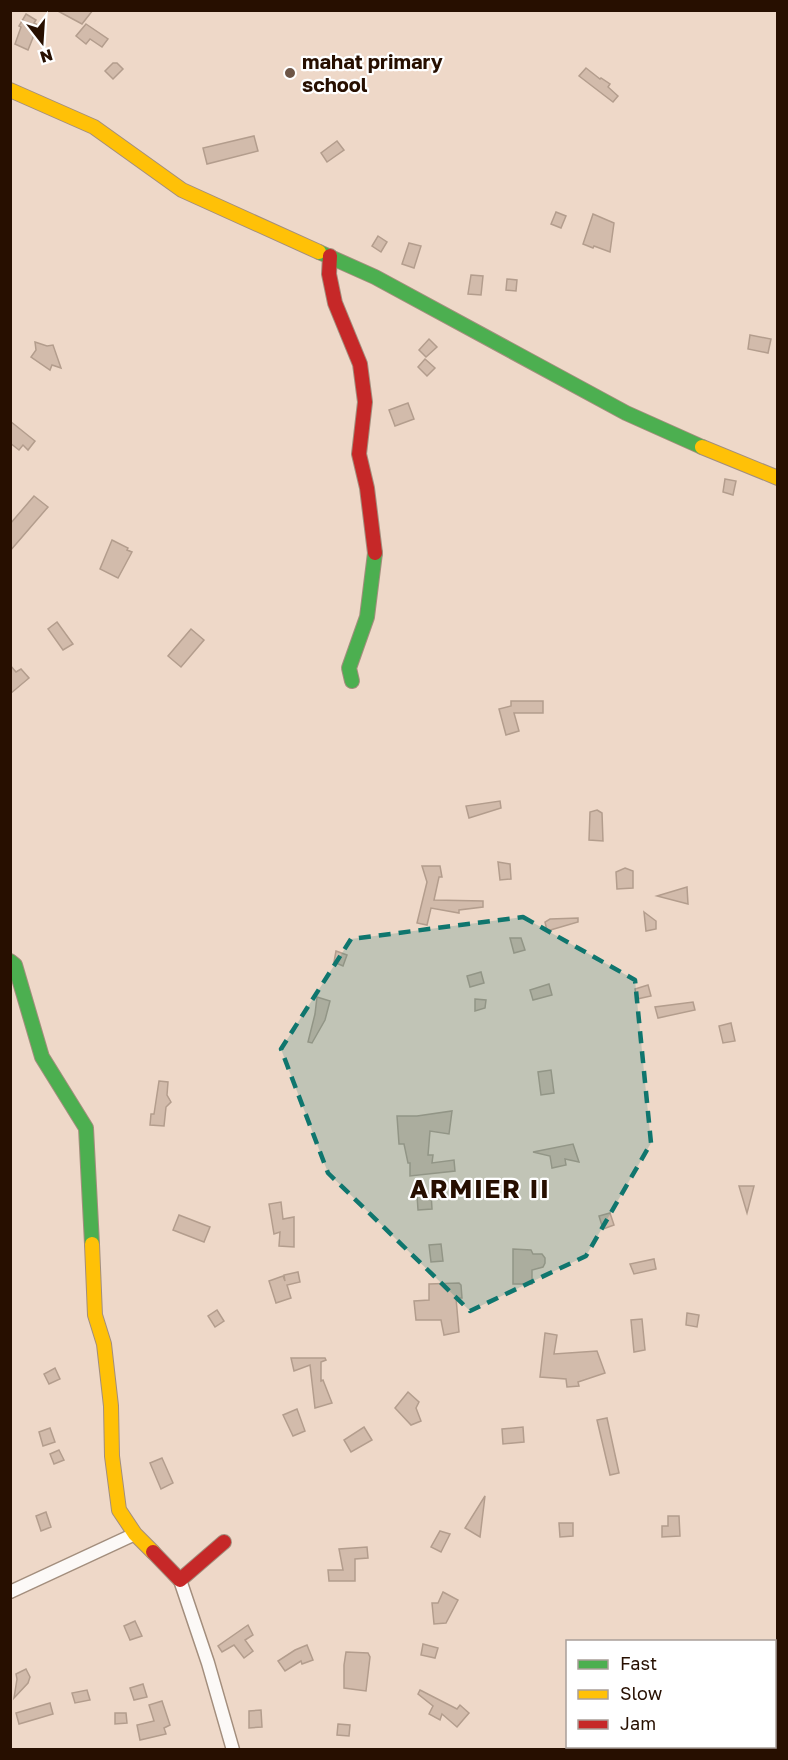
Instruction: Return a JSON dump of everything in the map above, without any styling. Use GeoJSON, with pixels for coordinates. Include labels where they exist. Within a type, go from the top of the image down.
{"type":"FeatureCollection","features":[{"type":"Feature","properties":{"kind":"street"},"geometry":{"type":"LineString","coordinates":[[10,90],[94,127],[182,190],[375,277],[626,412],[733,461],[777,478]]}},
{"type":"Feature","properties":{"kind":"street"},"geometry":{"type":"LineString","coordinates":[[330,256],[329,274],[335,303],[360,364],[365,402],[359,454],[367,488],[376,558],[367,617],[349,668],[352,681]]}},
{"type":"Feature","properties":{"kind":"street"},"geometry":{"type":"LineString","coordinates":[[10,962],[15,965],[42,1057],[86,1128],[95,1315],[104,1344],[111,1406],[112,1456],[119,1510],[135,1534],[180,1580],[208,1663],[233,1749]]}},
{"type":"Feature","properties":{"kind":"street"},"geometry":{"type":"LineString","coordinates":[[10,1592],[135,1534]]}},
{"type":"Feature","properties":{"kind":"street"},"geometry":{"type":"LineString","coordinates":[[180,1580],[224,1542]]}},
{"type":"Feature","properties":{"kind":"highlighted area"},"geometry":{"type":"Polygon","coordinates":[[[523,917],[635,980],[651,1143],[586,1256],[470,1311],[328,1173],[281,1049],[351,939],[523,917]]]}},
{"type":"Feature","properties":{"kind":"building"},"geometry":{"type":"Polygon","coordinates":[[[56,10],[93,10],[82,24],[56,10]]]}},
{"type":"Feature","properties":{"kind":"building"},"geometry":{"type":"Polygon","coordinates":[[[26,14],[36,20],[34,23],[38,25],[28,50],[15,44],[21,27],[19,26],[26,14]]]}},
{"type":"Feature","properties":{"kind":"building"},"geometry":{"type":"Polygon","coordinates":[[[86,24],[108,39],[102,47],[90,39],[86,44],[76,36],[86,24]]]}},
{"type":"Feature","properties":{"kind":"building"},"geometry":{"type":"Polygon","coordinates":[[[113,63],[117,63],[123,69],[113,79],[105,71],[113,63]]]}},
{"type":"Feature","properties":{"kind":"building"},"geometry":{"type":"Polygon","coordinates":[[[586,68],[610,84],[608,87],[618,96],[613,102],[579,76],[586,68]]]}},
{"type":"Feature","properties":{"kind":"building"},"geometry":{"type":"Polygon","coordinates":[[[254,136],[258,151],[207,164],[203,148],[254,136]]]}},
{"type":"Feature","properties":{"kind":"building"},"geometry":{"type":"Polygon","coordinates":[[[337,141],[344,150],[327,162],[321,153],[337,141]]]}},
{"type":"Feature","properties":{"kind":"building"},"geometry":{"type":"Polygon","coordinates":[[[556,212],[566,216],[561,228],[551,224],[556,212]]]}},
{"type":"Feature","properties":{"kind":"building"},"geometry":{"type":"Polygon","coordinates":[[[593,214],[614,223],[610,252],[583,244],[593,214]]]}},
{"type":"Feature","properties":{"kind":"building"},"geometry":{"type":"Polygon","coordinates":[[[378,236],[387,242],[381,252],[372,246],[378,236]]]}},
{"type":"Feature","properties":{"kind":"building"},"geometry":{"type":"Polygon","coordinates":[[[409,243],[421,246],[414,268],[402,264],[409,243]]]}},
{"type":"Feature","properties":{"kind":"building"},"geometry":{"type":"Polygon","coordinates":[[[471,275],[483,276],[481,295],[468,294],[471,275]]]}},
{"type":"Feature","properties":{"kind":"building"},"geometry":{"type":"Polygon","coordinates":[[[507,279],[517,280],[516,291],[506,290],[507,279]]]}},
{"type":"Feature","properties":{"kind":"building"},"geometry":{"type":"Polygon","coordinates":[[[750,335],[771,339],[768,353],[748,349],[750,335]]]}},
{"type":"Feature","properties":{"kind":"building"},"geometry":{"type":"Polygon","coordinates":[[[429,339],[437,347],[426,357],[419,350],[429,339]]]}},
{"type":"Feature","properties":{"kind":"building"},"geometry":{"type":"Polygon","coordinates":[[[35,342],[47,346],[53,345],[61,368],[52,365],[50,370],[31,357],[36,350],[35,342]]]}},
{"type":"Feature","properties":{"kind":"building"},"geometry":{"type":"Polygon","coordinates":[[[425,359],[435,368],[427,376],[418,367],[425,359]]]}},
{"type":"Feature","properties":{"kind":"building"},"geometry":{"type":"Polygon","coordinates":[[[408,403],[414,419],[395,426],[389,410],[408,403]]]}},
{"type":"Feature","properties":{"kind":"building"},"geometry":{"type":"Polygon","coordinates":[[[10,421],[35,441],[28,450],[23,445],[19,450],[10,443],[10,421]]]}},
{"type":"Feature","properties":{"kind":"building"},"geometry":{"type":"Polygon","coordinates":[[[725,479],[736,481],[733,495],[723,492],[725,479]]]}},
{"type":"Feature","properties":{"kind":"building"},"geometry":{"type":"Polygon","coordinates":[[[34,496],[48,507],[10,551],[10,524],[34,496]]]}},
{"type":"Feature","properties":{"kind":"building"},"geometry":{"type":"Polygon","coordinates":[[[112,540],[132,552],[118,578],[100,569],[112,540]]]}},
{"type":"Feature","properties":{"kind":"building"},"geometry":{"type":"Polygon","coordinates":[[[57,622],[73,644],[63,650],[48,629],[57,622]]]}},
{"type":"Feature","properties":{"kind":"building"},"geometry":{"type":"Polygon","coordinates":[[[191,629],[204,640],[181,667],[168,656],[191,629]]]}},
{"type":"Feature","properties":{"kind":"building"},"geometry":{"type":"Polygon","coordinates":[[[10,665],[16,672],[21,669],[29,678],[10,694],[10,665]]]}},
{"type":"Feature","properties":{"kind":"building"},"geometry":{"type":"Polygon","coordinates":[[[511,701],[543,701],[543,713],[514,713],[519,731],[506,735],[499,709],[511,706],[511,701]]]}},
{"type":"Feature","properties":{"kind":"building"},"geometry":{"type":"Polygon","coordinates":[[[500,801],[501,808],[469,818],[466,806],[500,801]]]}},
{"type":"Feature","properties":{"kind":"building"},"geometry":{"type":"Polygon","coordinates":[[[597,810],[602,813],[603,841],[589,840],[590,812],[597,810]]]}},
{"type":"Feature","properties":{"kind":"building"},"geometry":{"type":"Polygon","coordinates":[[[498,862],[510,864],[511,879],[500,880],[498,862]]]}},
{"type":"Feature","properties":{"kind":"building"},"geometry":{"type":"Polygon","coordinates":[[[422,866],[440,866],[442,877],[439,877],[434,900],[483,901],[483,907],[459,910],[459,913],[431,908],[427,925],[417,923],[427,882],[422,866]]]}},
{"type":"Feature","properties":{"kind":"building"},"geometry":{"type":"Polygon","coordinates":[[[625,868],[633,871],[633,888],[617,889],[616,872],[625,868]]]}},
{"type":"Feature","properties":{"kind":"building"},"geometry":{"type":"Polygon","coordinates":[[[687,887],[688,904],[657,896],[687,887]]]}},
{"type":"Feature","properties":{"kind":"building"},"geometry":{"type":"Polygon","coordinates":[[[644,912],[656,921],[656,929],[646,931],[644,912]]]}},
{"type":"Feature","properties":{"kind":"building"},"geometry":{"type":"Polygon","coordinates":[[[578,918],[578,922],[547,931],[545,922],[550,919],[578,918]]]}},
{"type":"Feature","properties":{"kind":"building"},"geometry":{"type":"Polygon","coordinates":[[[510,938],[521,938],[525,950],[514,953],[510,938]]]}},
{"type":"Feature","properties":{"kind":"building"},"geometry":{"type":"Polygon","coordinates":[[[336,951],[347,955],[343,966],[334,962],[336,951]]]}},
{"type":"Feature","properties":{"kind":"building"},"geometry":{"type":"Polygon","coordinates":[[[481,972],[484,983],[470,987],[467,976],[481,972]]]}},
{"type":"Feature","properties":{"kind":"building"},"geometry":{"type":"Polygon","coordinates":[[[549,984],[552,995],[533,1000],[530,990],[549,984]]]}},
{"type":"Feature","properties":{"kind":"building"},"geometry":{"type":"Polygon","coordinates":[[[648,985],[651,996],[637,999],[635,989],[648,985]]]}},
{"type":"Feature","properties":{"kind":"building"},"geometry":{"type":"Polygon","coordinates":[[[317,997],[330,1001],[325,1020],[312,1043],[308,1042],[317,997]]]}},
{"type":"Feature","properties":{"kind":"building"},"geometry":{"type":"Polygon","coordinates":[[[475,999],[486,1000],[485,1008],[475,1011],[475,999]]]}},
{"type":"Feature","properties":{"kind":"building"},"geometry":{"type":"Polygon","coordinates":[[[693,1002],[695,1010],[658,1018],[655,1007],[693,1002]]]}},
{"type":"Feature","properties":{"kind":"building"},"geometry":{"type":"Polygon","coordinates":[[[731,1023],[735,1041],[723,1043],[719,1026],[731,1023]]]}},
{"type":"Feature","properties":{"kind":"building"},"geometry":{"type":"Polygon","coordinates":[[[551,1070],[554,1093],[541,1095],[538,1072],[551,1070]]]}},
{"type":"Feature","properties":{"kind":"building"},"geometry":{"type":"Polygon","coordinates":[[[159,1081],[168,1082],[167,1095],[171,1102],[166,1107],[164,1126],[150,1125],[159,1081]]]}},
{"type":"Feature","properties":{"kind":"building"},"geometry":{"type":"Polygon","coordinates":[[[452,1111],[449,1134],[430,1131],[428,1155],[433,1155],[432,1163],[454,1160],[455,1171],[410,1176],[410,1163],[408,1163],[404,1144],[399,1144],[397,1116],[417,1116],[452,1111]]]}},
{"type":"Feature","properties":{"kind":"building"},"geometry":{"type":"Polygon","coordinates":[[[573,1144],[579,1162],[565,1159],[566,1165],[552,1168],[550,1156],[533,1152],[573,1144]]]}},
{"type":"Feature","properties":{"kind":"building"},"geometry":{"type":"Polygon","coordinates":[[[739,1186],[754,1186],[747,1213],[739,1186]]]}},
{"type":"Feature","properties":{"kind":"building"},"geometry":{"type":"Polygon","coordinates":[[[431,1193],[432,1209],[418,1210],[417,1195],[431,1193]]]}},
{"type":"Feature","properties":{"kind":"building"},"geometry":{"type":"Polygon","coordinates":[[[281,1202],[283,1219],[294,1217],[294,1247],[279,1246],[280,1232],[274,1234],[269,1204],[281,1202]]]}},
{"type":"Feature","properties":{"kind":"building"},"geometry":{"type":"Polygon","coordinates":[[[610,1213],[614,1225],[603,1229],[599,1216],[610,1213]]]}},
{"type":"Feature","properties":{"kind":"building"},"geometry":{"type":"Polygon","coordinates":[[[179,1215],[210,1227],[204,1242],[173,1230],[179,1215]]]}},
{"type":"Feature","properties":{"kind":"building"},"geometry":{"type":"Polygon","coordinates":[[[441,1244],[443,1261],[431,1262],[429,1245],[441,1244]]]}},
{"type":"Feature","properties":{"kind":"building"},"geometry":{"type":"Polygon","coordinates":[[[513,1249],[531,1250],[533,1254],[542,1254],[545,1258],[543,1267],[532,1270],[532,1284],[513,1284],[513,1249]]]}},
{"type":"Feature","properties":{"kind":"building"},"geometry":{"type":"Polygon","coordinates":[[[654,1259],[656,1269],[634,1274],[630,1264],[654,1259]]]}},
{"type":"Feature","properties":{"kind":"building"},"geometry":{"type":"Polygon","coordinates":[[[298,1272],[300,1282],[287,1285],[291,1298],[276,1303],[269,1281],[283,1276],[285,1281],[284,1275],[298,1272]]]}},
{"type":"Feature","properties":{"kind":"building"},"geometry":{"type":"Polygon","coordinates":[[[459,1283],[462,1298],[456,1298],[459,1332],[444,1335],[441,1320],[416,1320],[414,1301],[429,1300],[429,1284],[459,1283]]]}},
{"type":"Feature","properties":{"kind":"building"},"geometry":{"type":"Polygon","coordinates":[[[217,1310],[224,1321],[215,1327],[208,1316],[217,1310]]]}},
{"type":"Feature","properties":{"kind":"building"},"geometry":{"type":"Polygon","coordinates":[[[687,1313],[699,1315],[697,1327],[686,1325],[687,1313]]]}},
{"type":"Feature","properties":{"kind":"building"},"geometry":{"type":"Polygon","coordinates":[[[642,1319],[645,1350],[634,1352],[631,1320],[642,1319]]]}},
{"type":"Feature","properties":{"kind":"building"},"geometry":{"type":"Polygon","coordinates":[[[545,1333],[557,1335],[554,1354],[597,1351],[605,1373],[578,1382],[579,1386],[567,1387],[566,1379],[540,1377],[545,1333]]]}},
{"type":"Feature","properties":{"kind":"building"},"geometry":{"type":"Polygon","coordinates":[[[291,1358],[325,1358],[326,1360],[321,1362],[321,1381],[323,1380],[332,1403],[315,1408],[310,1365],[294,1371],[291,1358]]]}},
{"type":"Feature","properties":{"kind":"building"},"geometry":{"type":"Polygon","coordinates":[[[55,1368],[60,1379],[49,1384],[44,1374],[55,1368]]]}},
{"type":"Feature","properties":{"kind":"building"},"geometry":{"type":"Polygon","coordinates":[[[408,1392],[419,1402],[416,1408],[421,1421],[411,1425],[395,1408],[408,1392]]]}},
{"type":"Feature","properties":{"kind":"building"},"geometry":{"type":"Polygon","coordinates":[[[297,1409],[305,1431],[293,1436],[283,1415],[297,1409]]]}},
{"type":"Feature","properties":{"kind":"building"},"geometry":{"type":"Polygon","coordinates":[[[607,1418],[619,1473],[610,1475],[597,1420],[607,1418]]]}},
{"type":"Feature","properties":{"kind":"building"},"geometry":{"type":"Polygon","coordinates":[[[364,1427],[372,1440],[351,1452],[344,1440],[364,1427]]]}},
{"type":"Feature","properties":{"kind":"building"},"geometry":{"type":"Polygon","coordinates":[[[523,1427],[524,1442],[503,1444],[502,1429],[523,1427]]]}},
{"type":"Feature","properties":{"kind":"building"},"geometry":{"type":"Polygon","coordinates":[[[50,1428],[55,1442],[43,1446],[39,1432],[50,1428]]]}},
{"type":"Feature","properties":{"kind":"building"},"geometry":{"type":"Polygon","coordinates":[[[59,1450],[64,1460],[54,1464],[50,1454],[59,1450]]]}},
{"type":"Feature","properties":{"kind":"building"},"geometry":{"type":"Polygon","coordinates":[[[162,1458],[173,1483],[161,1489],[150,1463],[162,1458]]]}},
{"type":"Feature","properties":{"kind":"building"},"geometry":{"type":"Polygon","coordinates":[[[485,1496],[480,1537],[465,1528],[485,1496]]]}},
{"type":"Feature","properties":{"kind":"building"},"geometry":{"type":"Polygon","coordinates":[[[46,1512],[51,1527],[41,1531],[36,1516],[46,1512]]]}},
{"type":"Feature","properties":{"kind":"building"},"geometry":{"type":"Polygon","coordinates":[[[668,1516],[679,1516],[680,1536],[662,1537],[662,1526],[668,1526],[668,1516]]]}},
{"type":"Feature","properties":{"kind":"building"},"geometry":{"type":"Polygon","coordinates":[[[559,1523],[573,1523],[573,1536],[560,1537],[559,1523]]]}},
{"type":"Feature","properties":{"kind":"building"},"geometry":{"type":"Polygon","coordinates":[[[440,1531],[450,1534],[441,1552],[431,1547],[440,1531]]]}},
{"type":"Feature","properties":{"kind":"building"},"geometry":{"type":"Polygon","coordinates":[[[367,1547],[368,1558],[355,1559],[355,1581],[329,1581],[328,1570],[343,1570],[339,1549],[367,1547]]]}},
{"type":"Feature","properties":{"kind":"building"},"geometry":{"type":"Polygon","coordinates":[[[443,1592],[458,1600],[446,1623],[434,1624],[432,1603],[438,1603],[443,1592]]]}},
{"type":"Feature","properties":{"kind":"building"},"geometry":{"type":"Polygon","coordinates":[[[135,1621],[142,1636],[130,1640],[124,1626],[135,1621]]]}},
{"type":"Feature","properties":{"kind":"building"},"geometry":{"type":"Polygon","coordinates":[[[248,1625],[253,1635],[245,1640],[253,1651],[244,1658],[234,1645],[222,1652],[218,1646],[248,1625]]]}},
{"type":"Feature","properties":{"kind":"building"},"geometry":{"type":"Polygon","coordinates":[[[423,1644],[438,1648],[435,1658],[421,1655],[423,1644]]]}},
{"type":"Feature","properties":{"kind":"building"},"geometry":{"type":"Polygon","coordinates":[[[307,1645],[313,1660],[302,1664],[301,1661],[285,1671],[278,1661],[307,1645]]]}},
{"type":"Feature","properties":{"kind":"building"},"geometry":{"type":"Polygon","coordinates":[[[346,1652],[368,1653],[370,1657],[366,1691],[344,1688],[346,1652]]]}},
{"type":"Feature","properties":{"kind":"building"},"geometry":{"type":"Polygon","coordinates":[[[26,1669],[30,1677],[28,1683],[14,1698],[16,1674],[26,1669]]]}},
{"type":"Feature","properties":{"kind":"building"},"geometry":{"type":"Polygon","coordinates":[[[143,1684],[147,1697],[134,1700],[130,1688],[143,1684]]]}},
{"type":"Feature","properties":{"kind":"building"},"geometry":{"type":"Polygon","coordinates":[[[87,1690],[90,1700],[75,1703],[72,1693],[87,1690]]]}},
{"type":"Feature","properties":{"kind":"building"},"geometry":{"type":"Polygon","coordinates":[[[420,1690],[457,1709],[460,1705],[469,1713],[457,1727],[442,1714],[440,1720],[429,1714],[433,1706],[418,1694],[420,1690]]]}},
{"type":"Feature","properties":{"kind":"building"},"geometry":{"type":"Polygon","coordinates":[[[162,1701],[170,1725],[164,1728],[166,1734],[140,1740],[137,1725],[154,1721],[149,1705],[162,1701]]]}},
{"type":"Feature","properties":{"kind":"building"},"geometry":{"type":"Polygon","coordinates":[[[50,1703],[53,1714],[19,1724],[16,1713],[50,1703]]]}},
{"type":"Feature","properties":{"kind":"building"},"geometry":{"type":"Polygon","coordinates":[[[261,1710],[262,1727],[249,1728],[249,1711],[261,1710]]]}},
{"type":"Feature","properties":{"kind":"building"},"geometry":{"type":"Polygon","coordinates":[[[115,1713],[126,1713],[127,1723],[115,1724],[115,1713]]]}},
{"type":"Feature","properties":{"kind":"building"},"geometry":{"type":"Polygon","coordinates":[[[338,1724],[350,1725],[349,1736],[337,1735],[338,1724]]]}},
{"type":"Feature","properties":{"kind":"traffic: fast"},"geometry":{"type":"LineString","coordinates":[[319,252],[375,277],[626,413],[702,447]]}},
{"type":"Feature","properties":{"kind":"traffic: fast"},"geometry":{"type":"LineString","coordinates":[[352,681],[349,668],[367,617],[375,553]]}},
{"type":"Feature","properties":{"kind":"traffic: fast"},"geometry":{"type":"LineString","coordinates":[[10,961],[15,965],[42,1057],[86,1128],[92,1244]]}},
{"type":"Feature","properties":{"kind":"traffic: slow"},"geometry":{"type":"LineString","coordinates":[[10,90],[94,127],[182,190],[319,252]]}},
{"type":"Feature","properties":{"kind":"traffic: slow"},"geometry":{"type":"LineString","coordinates":[[702,447],[778,478]]}},
{"type":"Feature","properties":{"kind":"traffic: slow"},"geometry":{"type":"LineString","coordinates":[[92,1244],[95,1315],[104,1344],[111,1406],[112,1456],[119,1510],[135,1534],[153,1552]]}},
{"type":"Feature","properties":{"kind":"traffic: jam"},"geometry":{"type":"LineString","coordinates":[[330,256],[329,274],[335,303],[360,364],[365,402],[359,454],[367,488],[375,553]]}},
{"type":"Feature","properties":{"kind":"traffic: jam"},"geometry":{"type":"LineString","coordinates":[[153,1552],[180,1580],[224,1542]]}},
{"type":"Feature","properties":{"kind":"place","name":"mahat primary school"},"geometry":{"type":"Point","coordinates":[290,73]}},
{"type":"Feature","properties":{"kind":"district","name":"ARMIER II"},"geometry":{"type":"Point","coordinates":[480,1189]}}]}
